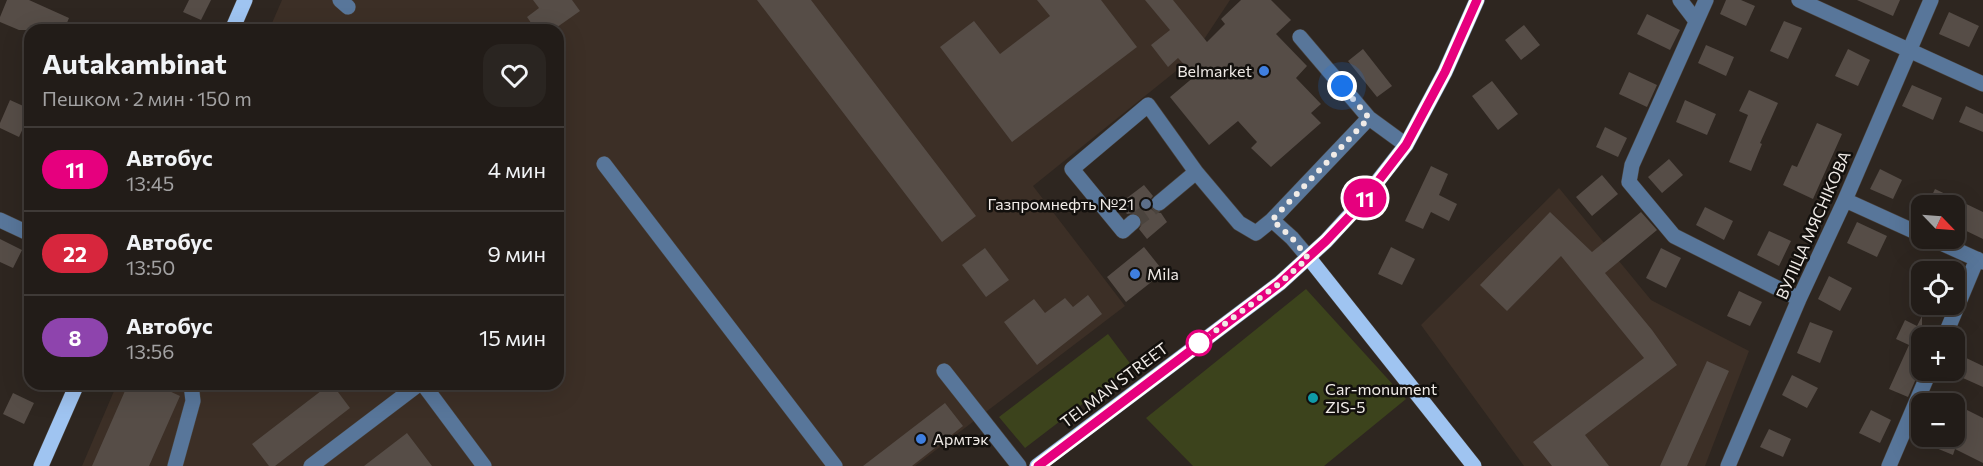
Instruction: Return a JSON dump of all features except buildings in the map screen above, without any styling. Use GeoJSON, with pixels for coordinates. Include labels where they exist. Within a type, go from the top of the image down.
{"type":"FeatureCollection","features":[{"type":"Feature","properties":{"kind":"main road"},"geometry":{"type":"LineString","coordinates":[[235,24],[245,0]]}},
{"type":"Feature","properties":{"kind":"main road","name":"TELMAN STREET"},"geometry":{"type":"LineString","coordinates":[[1038,466],[1280,283],[1359,206],[1406,145],[1445,72],[1477,0]]}},
{"type":"Feature","properties":{"kind":"main road"},"geometry":{"type":"LineString","coordinates":[[1308,258],[1474,466]]}},
{"type":"Feature","properties":{"kind":"main road"},"geometry":{"type":"LineString","coordinates":[[41,466],[73,390]]}},
{"type":"Feature","properties":{"kind":"street"},"geometry":{"type":"LineString","coordinates":[[1680,0],[1696,21]]}},
{"type":"Feature","properties":{"kind":"street"},"geometry":{"type":"LineString","coordinates":[[1706,0],[1632,165],[1629,182],[1674,236],[1798,299]]}},
{"type":"Feature","properties":{"kind":"street"},"geometry":{"type":"LineString","coordinates":[[1799,0],[1983,84]]}},
{"type":"Feature","properties":{"kind":"street","name":"ВУЛІЦА МЯСНІКОВА"},"geometry":{"type":"LineString","coordinates":[[1728,466],[1798,299],[1845,200],[1932,0]]}},
{"type":"Feature","properties":{"kind":"street"},"geometry":{"type":"LineString","coordinates":[[1300,37],[1369,118],[1406,145]]}},
{"type":"Feature","properties":{"kind":"street"},"geometry":{"type":"LineString","coordinates":[[1133,222],[1123,231],[1072,169],[1148,105],[1196,172],[1239,224],[1256,233],[1272,220],[1369,118]]}},
{"type":"Feature","properties":{"kind":"street"},"geometry":{"type":"LineString","coordinates":[[604,164],[835,466]]}},
{"type":"Feature","properties":{"kind":"street"},"geometry":{"type":"LineString","coordinates":[[1159,203],[1196,172]]}},
{"type":"Feature","properties":{"kind":"street"},"geometry":{"type":"LineString","coordinates":[[1845,200],[1911,230]]}},
{"type":"Feature","properties":{"kind":"street"},"geometry":{"type":"LineString","coordinates":[[0,220],[24,231]]}},
{"type":"Feature","properties":{"kind":"street"},"geometry":{"type":"LineString","coordinates":[[1272,220],[1292,238],[1308,258]]}},
{"type":"Feature","properties":{"kind":"street"},"geometry":{"type":"LineString","coordinates":[[1949,327],[1980,261],[1954,249]]}},
{"type":"Feature","properties":{"kind":"street"},"geometry":{"type":"LineString","coordinates":[[944,371],[1019,466]]}},
{"type":"Feature","properties":{"kind":"street"},"geometry":{"type":"LineString","coordinates":[[1889,466],[1925,381]]}},
{"type":"Feature","properties":{"kind":"street"},"geometry":{"type":"LineString","coordinates":[[175,466],[193,401],[192,390]]}},
{"type":"Feature","properties":{"kind":"street"},"geometry":{"type":"LineString","coordinates":[[311,466],[414,390]]}},
{"type":"Feature","properties":{"kind":"street"},"geometry":{"type":"LineString","coordinates":[[427,390],[484,466]]}},
{"type":"Feature","properties":{"kind":"shaded area"},"geometry":{"type":"Polygon","coordinates":[[[282,0],[1230,0],[1191,59],[1033,186],[1125,306],[915,466],[82,466],[114,390],[564,390],[564,24],[272,24],[282,0]]]}},
{"type":"Feature","properties":{"kind":"shaded area"},"geometry":{"type":"Polygon","coordinates":[[[1559,188],[1651,300],[1749,351],[1705,466],[1524,466],[1421,325],[1559,188]]]}},
{"type":"Feature","properties":{"kind":"green space"},"geometry":{"type":"Polygon","coordinates":[[[1306,289],[1406,399],[1324,466],[1193,466],[1146,418],[1306,289]]]}},
{"type":"Feature","properties":{"kind":"green space"},"geometry":{"type":"Polygon","coordinates":[[[1108,334],[1132,366],[1025,448],[999,417],[1108,334]]]}},
{"type":"Feature","properties":{"kind":"tunnel"},"geometry":{"type":"LineString","coordinates":[[1133,222],[1159,203]]}},
{"type":"Feature","properties":{"kind":"bus line","name":"11"},"geometry":{"type":"LineString","coordinates":[[1038,466],[1280,283],[1326,241],[1359,206],[1406,145],[1445,72],[1477,0]]}},
{"type":"Feature","properties":{"kind":"place","name":"Belmarket"},"geometry":{"type":"Point","coordinates":[1264,71]}},
{"type":"Feature","properties":{"kind":"place","name":"Газпромнефть №21"},"geometry":{"type":"Point","coordinates":[1146,204]}},
{"type":"Feature","properties":{"kind":"place","name":"Mila"},"geometry":{"type":"Point","coordinates":[1135,274]}},
{"type":"Feature","properties":{"kind":"place","name":"Car-monument ZIS-5"},"geometry":{"type":"Point","coordinates":[1313,398]}},
{"type":"Feature","properties":{"kind":"place","name":"Армтэк"},"geometry":{"type":"Point","coordinates":[921,439]}},
{"type":"Feature","properties":{"kind":"route"},"geometry":{"type":"LineString","coordinates":[[1199,343],[1280,283],[1308,258],[1292,238],[1272,220],[1369,118],[1342,86]]}}]}
